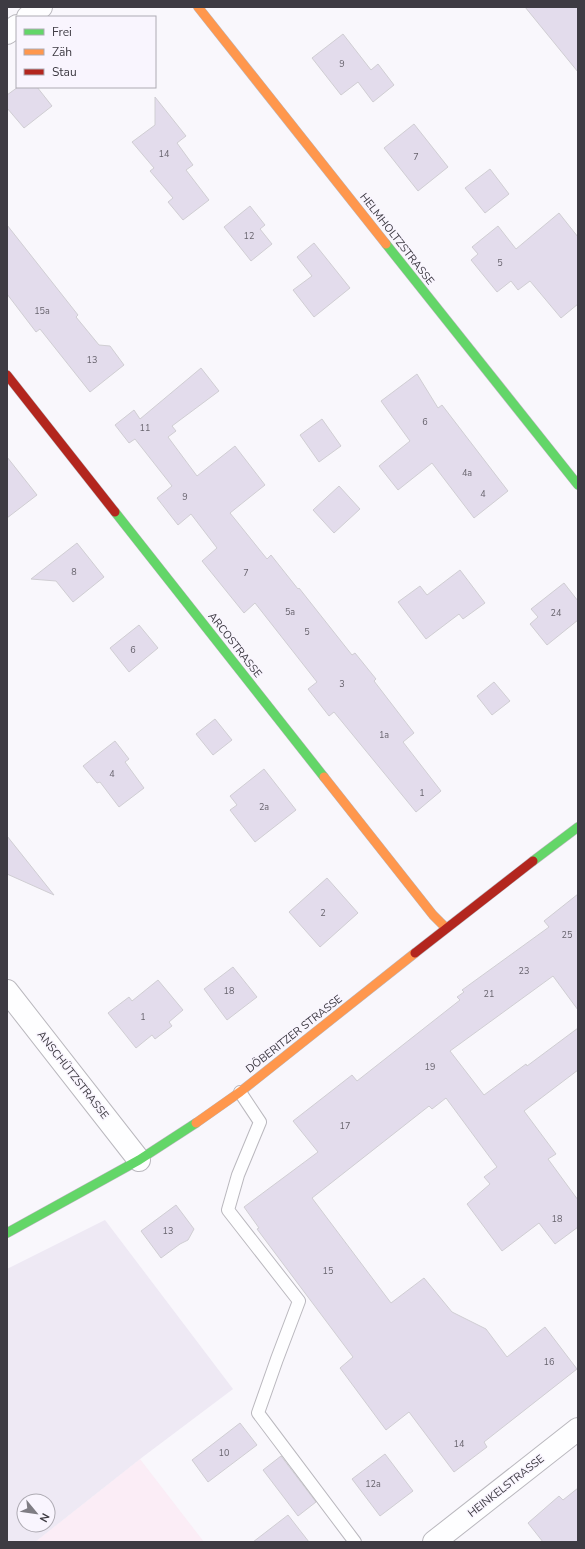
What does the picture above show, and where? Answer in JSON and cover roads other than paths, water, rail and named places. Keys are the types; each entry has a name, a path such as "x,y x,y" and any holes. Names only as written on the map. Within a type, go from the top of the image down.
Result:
{"street":[{"path":"29,16 41,7"},
{"name":"HELMHOLTZSTRASSE","path":"198,7 578,485"},
{"path":"7,34 16,27"},
{"name":"ARCOSTRASSE","path":"7,375 428,908 446,928"},
{"name":"DÖBERITZER STRASSE","path":"7,1233 139,1160 188,1129 240,1092 446,928 578,827"},
{"name":"ANSCHÜTZSTRASSE","path":"7,991 139,1160"},
{"name":"HEINKELSTRASSE","path":"434,1542 578,1429"}],"lane":[{"path":"240,1092 260,1122 238,1176 228,1210 299,1301 258,1413 355,1542"}]}
